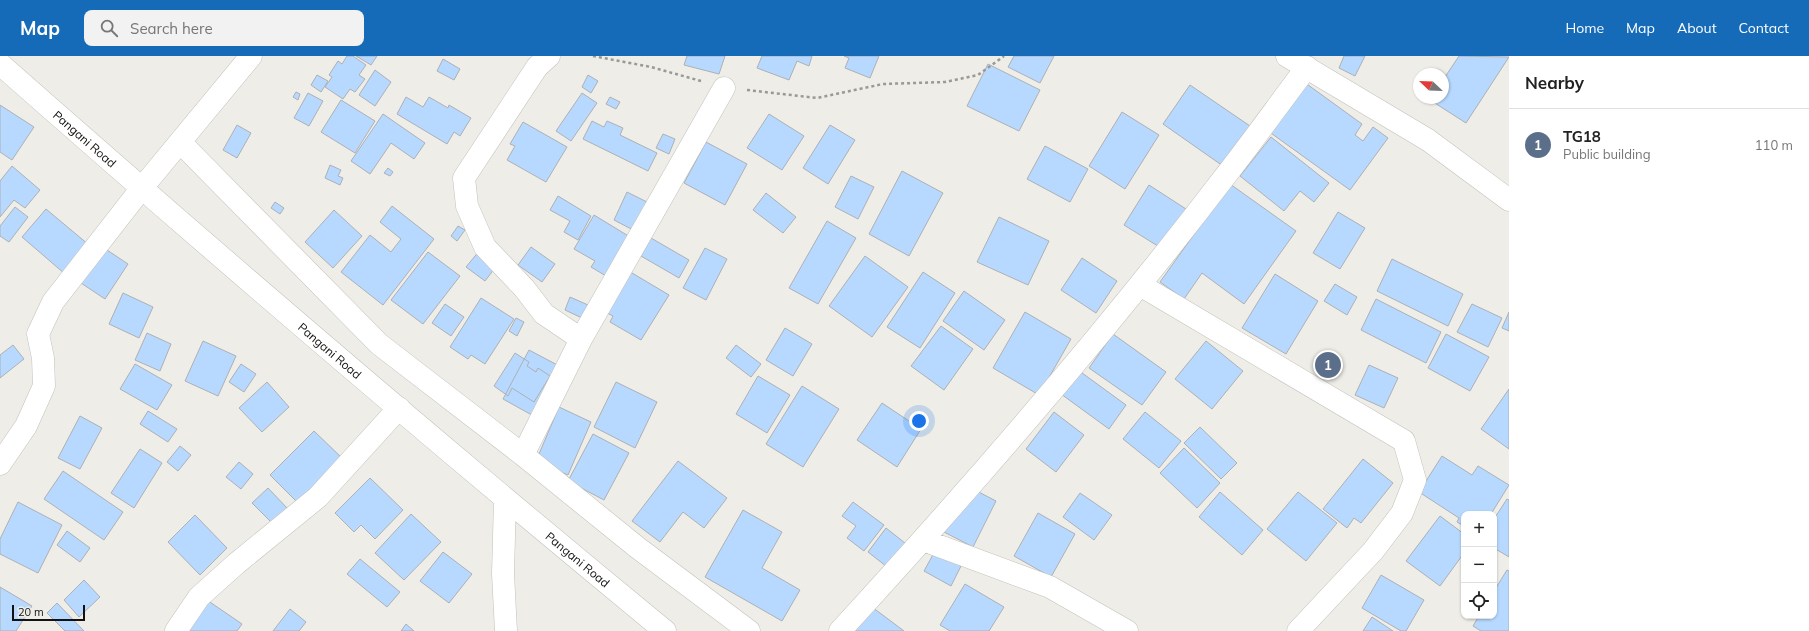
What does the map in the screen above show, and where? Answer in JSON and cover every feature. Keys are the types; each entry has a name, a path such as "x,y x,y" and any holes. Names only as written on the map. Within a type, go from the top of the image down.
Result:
{"street":[{"path":"0,464 26,426 44,386 43,358 38,334 53,302 141,189 181,143 251,56"},
{"path":"549,56 537,67 464,178 467,206 485,247 524,288 544,314 581,339"},
{"path":"1287,56 1307,66 1428,140 1509,200"},
{"name":"Pangani Road","path":"0,64 141,189 505,499 666,631"},
{"path":"840,631 923,540 1023,426 1140,285 1224,178 1307,66"},
{"path":"523,455 581,339 724,88"},
{"path":"181,143 380,344 523,455 638,548 749,631"},
{"path":"1140,285 1404,441 1415,480 1402,513 1373,551 1298,631"},
{"path":"176,631 199,597 237,563 318,497 399,408"},
{"path":"505,499 503,574 506,631"},
{"path":"923,540 1050,587 1127,631"}],"path":[{"path":"592,56 651,67 724,88 817,98 883,84 945,82 978,75 1004,56"}],"building":[{"path":"347,56 353,56 366,65 359,75 365,79 355,92 350,89 343,99 325,87 332,77 329,75 338,61 342,64"},
{"path":"356,56 377,56 371,65"},
{"path":"687,56 725,56 719,74 684,65"},
{"path":"762,56 812,56 809,66 797,61 789,80 757,68"},
{"path":"844,56 879,56 870,78 845,68 849,58"},
{"path":"1014,56 1054,56 1040,83 1008,67"},
{"path":"1344,56 1365,56 1355,76 1339,68"},
{"path":"1459,56 1509,57 1466,123 1436,104 1449,104 1449,71"},
{"path":"443,59 460,69 454,80 437,71"},
{"path":"988,64 1040,90 1019,131 967,106"},
{"path":"375,70 391,82 375,106 359,95"},
{"path":"317,75 328,81 321,92 311,85"},
{"path":"588,75 598,81 591,93 582,87"},
{"path":"1304,82 1362,124 1355,135 1363,141 1373,127 1388,138 1350,190 1268,131"},
{"path":"1190,85 1250,126 1223,166 1163,124"},
{"path":"296,92 300,94 298,100 293,97"},
{"path":"308,93 323,101 309,126 294,118"},
{"path":"582,93 597,103 571,141 556,131"},
{"path":"406,97 423,107 429,97 448,108 449,105 471,118 460,136 454,132 447,144 397,114"},
{"path":"610,97 620,102 616,109 606,104"},
{"path":"341,100 375,121 355,153 321,132"},
{"path":"0,105 34,127 12,160 0,152"},
{"path":"1122,112 1159,135 1125,189 1089,166"},
{"path":"383,114 425,143 414,159 391,143 370,174 351,161"},
{"path":"769,114 804,136 782,170 747,148"},
{"path":"592,121 604,127 607,121 623,128 620,135 657,153 648,171 583,139"},
{"path":"523,122 567,147 546,182 507,160 515,146 510,144"},
{"path":"237,125 251,133 237,158 223,150"},
{"path":"830,125 855,140 828,184 803,168"},
{"path":"663,134 675,139 669,154 656,148"},
{"path":"1271,137 1329,183 1314,202 1300,191 1284,211 1240,176"},
{"path":"706,142 747,164 725,205 684,183"},
{"path":"1045,146 1088,169 1070,202 1027,179"},
{"path":"330,165 341,170 338,176 343,178 340,185 325,178"},
{"path":"12,166 40,190 25,208 14,200 0,217 0,181"},
{"path":"388,168 393,172 390,176 384,173"},
{"path":"902,171 943,193 909,256 869,234"},
{"path":"851,176 874,187 858,219 835,207"},
{"path":"1230,184 1296,231 1244,304 1202,273 1184,299 1160,282"},
{"path":"1149,185 1186,209 1161,248 1124,225"},
{"path":"627,192 649,203 635,231 614,220"},
{"path":"766,193 796,217 783,233 753,210"},
{"path":"558,196 591,216 578,240 564,232 570,221 550,210"},
{"path":"275,202 284,208 280,214 271,208"},
{"path":"392,206 434,239 383,305 341,272 370,235 391,252 401,239 380,222"},
{"path":"15,207 28,217 9,242 0,236 0,226"},
{"path":"46,209 89,245 65,274 22,237"},
{"path":"334,210 362,236 333,268 305,242"},
{"path":"1338,212 1365,228 1340,269 1313,253"},
{"path":"594,215 630,237 606,276 591,267 595,261 574,249"},
{"path":"999,217 1049,241 1028,285 977,262"},
{"path":"827,221 856,238 818,304 789,288"},
{"path":"458,226 465,230 457,241 451,236"},
{"path":"651,238 689,260 679,278 641,256"},
{"path":"101,246 128,264 105,299 78,281"},
{"path":"531,247 555,264 542,282 518,265"},
{"path":"705,248 727,259 706,300 683,288"},
{"path":"480,250 498,264 485,281 466,267"},
{"path":"428,252 460,276 423,324 391,300"},
{"path":"865,256 908,287 872,337 829,306"},
{"path":"1082,258 1117,281 1096,313 1061,290"},
{"path":"1392,259 1463,294 1448,326 1377,291"},
{"path":"627,270 669,295 641,340 610,322 613,316 607,313"},
{"path":"923,272 955,293 920,348 887,327"},
{"path":"1275,274 1318,301 1286,354 1242,328"},
{"path":"1335,284 1357,297 1347,315 1324,301"},
{"path":"964,291 1005,320 984,350 943,321"},
{"path":"123,293 153,307 139,338 109,324"},
{"path":"570,297 588,305 582,318 565,310"},
{"path":"481,298 514,319 485,364 471,355 468,359 450,347"},
{"path":"1376,299 1441,332 1426,363 1361,330"},
{"path":"445,304 464,317 451,336 432,323"},
{"path":"1472,304 1502,318 1488,347 1457,332"},
{"path":"1025,312 1071,339 1039,395 993,368"},
{"path":"1509,312 1509,331 1502,328"},
{"path":"516,318 524,322 517,336 509,331"},
{"path":"941,326 973,349 944,390 911,366"},
{"path":"785,328 812,344 793,376 766,360"},
{"path":"147,333 171,344 160,371 135,360"},
{"path":"1113,334 1166,372 1142,405 1089,368"},
{"path":"1446,334 1489,357 1470,391 1428,368"},
{"path":"203,341 236,356 218,396 185,381"},
{"path":"1206,341 1243,371 1212,409 1175,379"},
{"path":"13,345 24,359 0,378 0,355"},
{"path":"736,345 761,364 751,377 726,358"},
{"path":"529,350 565,369 539,419 503,399"},
{"path":"515,353 529,362 527,366 536,372 538,368 550,376 534,402 512,388 508,396 494,386"},
{"path":"135,364 172,385 157,410 120,389"},
{"path":"241,364 256,374 244,392 229,382"},
{"path":"1369,365 1398,378 1384,408 1355,395"},
{"path":"1078,370 1126,405 1109,429 1061,394"},
{"path":"758,376 790,395 767,433 736,414"},
{"path":"267,382 289,407 262,432 239,408"},
{"path":"616,382 657,402 635,448 594,427"},
{"path":"802,386 839,409 803,467 766,444"},
{"path":"1509,389 1509,449 1481,429"},
{"path":"882,403 921,429 897,467 857,440"},
{"path":"559,407 591,422 568,475 536,461"},
{"path":"148,411 177,429 168,442 140,424"},
{"path":"1054,412 1084,435 1056,472 1026,449"},
{"path":"1145,412 1181,441 1159,468 1123,439"},
{"path":"80,416 102,428 80,469 58,458"},
{"path":"1200,427 1237,463 1221,479 1184,443"},
{"path":"314,431 343,459 299,504 270,475"},
{"path":"593,434 629,453 604,500 568,481"},
{"path":"180,446 191,455 178,471 167,462"},
{"path":"1184,448 1220,483 1197,508 1160,473"},
{"path":"140,449 162,463 134,508 111,493"},
{"path":"1442,456 1472,475 1478,466 1509,485 1493,511 1461,511 1461,524 1457,522 1459,518 1419,492"},
{"path":"1363,459 1393,483 1361,523 1354,518 1347,528 1323,509"},
{"path":"678,461 727,498 704,528 683,512 660,542 632,521"},
{"path":"239,462 253,474 241,489 226,477"},
{"path":"63,471 123,512 104,540 44,499"},
{"path":"370,478 403,510 375,539 361,525 354,532 335,513"},
{"path":"967,486 996,501 973,547 944,532"},
{"path":"268,488 288,509 273,524 252,503"},
{"path":"1220,492 1263,530 1242,555 1199,517"},
{"path":"1298,492 1337,523 1306,561 1267,529"},
{"path":"1080,493 1112,515 1094,540 1063,517"},
{"path":"1507,499 1509,500 1509,557 1497,550 1497,514"},
{"path":"18,502 62,525 38,573 0,554 0,539"},
{"path":"853,502 884,525 864,551 847,538 856,526 842,516"},
{"path":"743,510 782,532 762,568 800,590 782,621 705,577"},
{"path":"1038,513 1075,534 1051,577 1014,556"},
{"path":"411,514 441,542 404,580 375,553"},
{"path":"195,515 227,548 200,575 168,542"},
{"path":"1440,516 1461,532 1461,557 1440,586 1406,561"},
{"path":"886,528 910,547 891,570 868,552"},
{"path":"67,531 90,548 80,562 57,545"},
{"path":"935,551 961,566 951,586 924,571"},
{"path":"443,552 472,574 449,603 420,581"},
{"path":"360,559 400,592 387,607 347,574"},
{"path":"1507,570 1509,571 1509,631 1481,631 1473,626 1477,619 1497,619 1497,586"},
{"path":"1381,575 1424,600 1406,631 1401,631 1362,608"},
{"path":"84,580 100,597 79,617 64,600"},
{"path":"965,584 1004,607 989,631 950,631 940,625"},
{"path":"0,587 32,606 16,631 0,631"},
{"path":"204,598 242,624 237,631 184,631"},
{"path":"57,603 84,631 65,631 47,613"},
{"path":"872,607 904,631 855,631"},
{"path":"290,609 306,622 299,631 273,631"},
{"path":"1372,617 1393,631 1363,631"},
{"path":"406,624 414,631 401,631"}],"place":[{"name":"TG18","path":"1328,365"}]}
